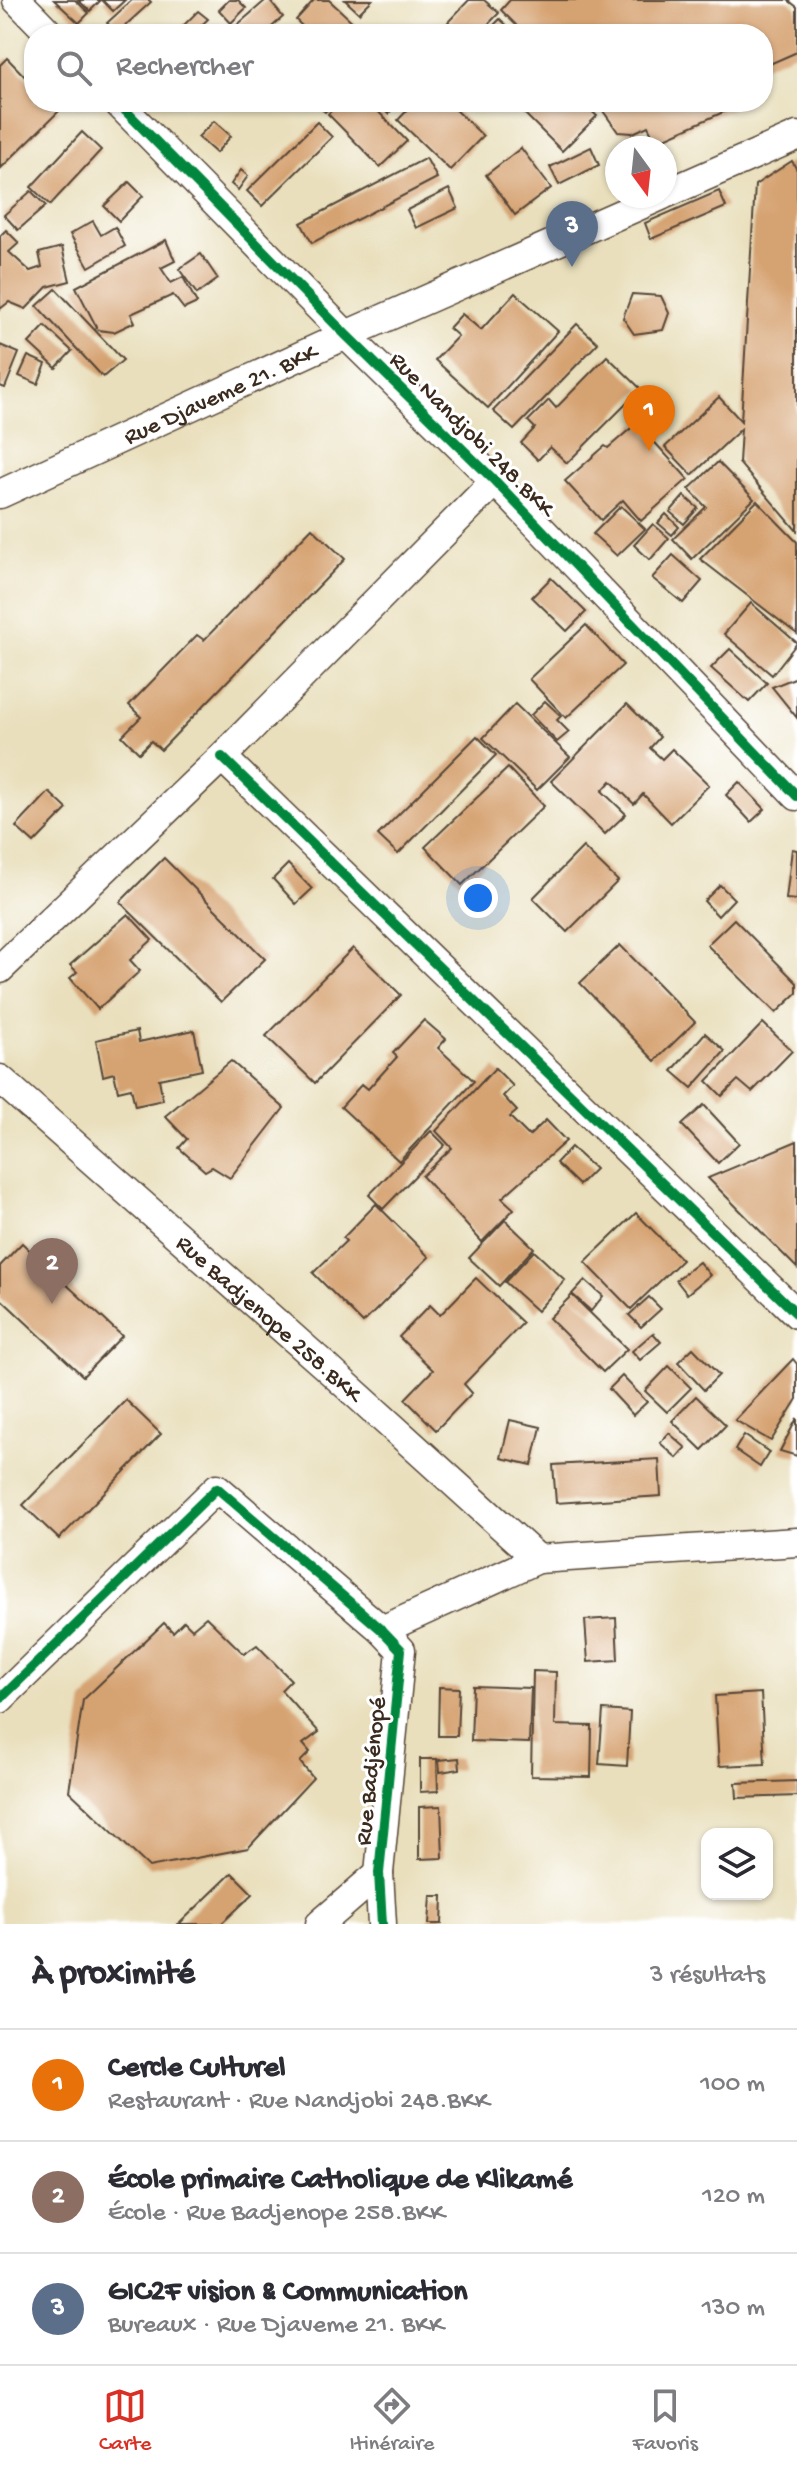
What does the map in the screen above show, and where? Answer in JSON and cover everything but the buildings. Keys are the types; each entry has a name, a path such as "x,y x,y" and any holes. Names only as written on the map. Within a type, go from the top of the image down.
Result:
{"street":[{"path":"17,0 40,24"},
{"name":"Rue Nandjobi 248.BKK","path":"127,112 495,481 797,796"},
{"name":"Rue Djaveme 21. BKK","path":"677,189 797,136"},
{"name":"Rue Djaveme 21. BKK","path":"0,494 346,335 634,208"},
{"path":"0,969 222,757 495,481"},
{"path":"222,757 797,1314"},
{"name":"Rue Badjenope 258.BKK","path":"0,1079 538,1559"},
{"path":"0,1699 217,1488 382,1630 538,1559 797,1542"},
{"name":"Rue Badjénopé","path":"382,1630 401,1650 379,1873 382,1924"},
{"path":"320,1924 379,1873"}],"cycle path":[{"path":"127,112 495,481 797,796"},
{"path":"222,757 797,1314"},
{"path":"0,1699 217,1488 382,1630 401,1650 379,1873 382,1924"}],"place":[{"name":"GIC2F vision & Communication","path":"572,267"},
{"name":"Cercle Culturel","path":"649,451"},
{"name":"École primaire Catholique de Klikamé","path":"52,1304"}]}
